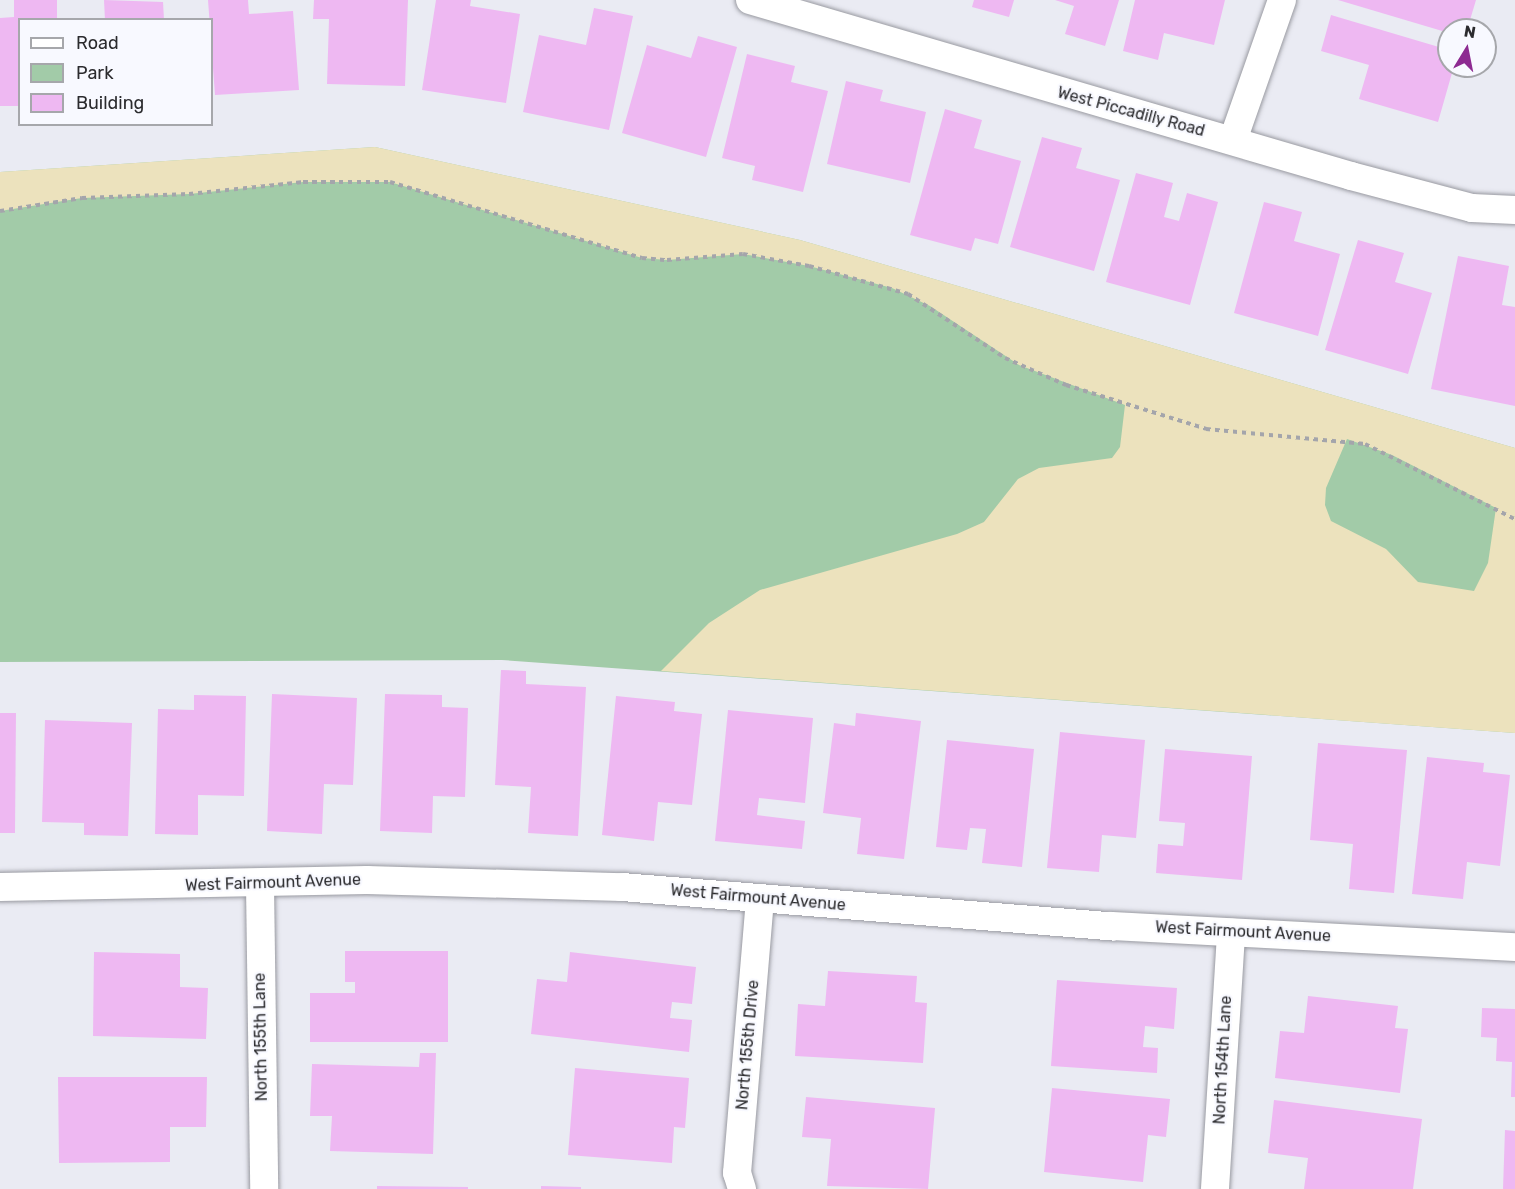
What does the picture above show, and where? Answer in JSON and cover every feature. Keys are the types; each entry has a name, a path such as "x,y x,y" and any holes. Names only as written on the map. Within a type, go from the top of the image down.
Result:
{"street":[{"name":"West Piccadilly Road","path":"750,0 1089,102 1472,208 1515,210"},
{"path":"1233,140 1282,0"},
{"name":"West Fairmount Avenue","path":"0,887 260,885 368,880 622,887 760,900 1231,932 1515,947"},
{"name":"North 155th Lane","path":"260,885 264,1189"},
{"name":"North 155th Drive","path":"742,1189 737,1173 760,900"},
{"name":"North 154th Lane","path":"1215,1189 1231,932"}],"path":[{"path":"0,211 82,198 189,194 303,182 390,182 642,258 667,260 736,254 792,262 908,294 1005,358 1066,385 1206,429 1365,444 1515,519"}],"green space":[{"path":"375,147 800,240 1515,448 1515,733 502,660 0,662 0,172"}],"sand":[{"path":"375,147 800,240 1515,448 1515,733 661,671 709,623 760,590 957,534 984,522 1018,479 1039,468 1112,458 1120,447 1125,405 1019,365 930,306 892,288 809,266 743,254 667,260 642,258 390,182 303,182 189,194 82,198 0,211 0,172","holes":["1347,439 1392,455 1496,508 1488,563 1474,591 1418,582 1386,549 1331,521 1325,505 1326,488"]}],"building":[{"path":"14,0 57,0 57,18 18,18 18,106 0,106 0,18 14,17"},
{"path":"104,0 163,2 164,18 105,18"},
{"path":"208,0 248,0 249,14 293,11 299,90 215,95 213,18 209,18"},
{"path":"314,0 408,0 405,86 327,84 329,19 313,19"},
{"path":"436,0 471,0 470,6 520,14 506,103 422,90"},
{"path":"974,0 1014,0 1009,17 972,7"},
{"path":"1055,0 1119,0 1105,46 1065,34 1074,6"},
{"path":"1135,0 1225,0 1214,45 1164,33 1158,60 1123,51"},
{"path":"1338,0 1476,0 1471,18 1437,18 1437,29"},
{"path":"594,8 633,16 609,130 523,112 539,35 586,45"},
{"path":"1331,15 1437,46 1437,78 1451,78 1438,122 1359,99 1369,65 1321,51"},
{"path":"698,36 737,47 706,157 622,133 647,45 691,58"},
{"path":"747,54 795,66 791,82 828,91 803,192 752,180 755,166 722,158"},
{"path":"846,81 883,90 880,101 926,112 910,183 827,164"},
{"path":"945,109 982,120 974,148 1021,161 998,244 975,238 971,251 910,235"},
{"path":"1042,137 1082,148 1076,168 1120,180 1094,271 1010,247"},
{"path":"1136,173 1173,183 1164,217 1179,221 1187,193 1218,202 1190,305 1106,282"},
{"path":"1264,202 1302,212 1294,241 1340,254 1318,336 1234,313"},
{"path":"1358,240 1404,253 1395,282 1432,293 1408,374 1325,350"},
{"path":"1458,256 1509,266 1502,305 1515,307 1515,406 1431,389"},
{"path":"501,670 526,671 526,684 586,687 578,836 528,833 531,787 495,785"},
{"path":"272,694 357,698 353,785 324,784 322,834 267,831"},
{"path":"385,694 442,695 442,707 468,708 465,797 433,796 432,833 380,831"},
{"path":"194,695 246,696 244,796 198,795 198,835 155,834 158,709 194,710"},
{"path":"616,696 675,702 674,711 702,714 692,805 658,802 654,841 602,835"},
{"path":"728,710 813,718 805,803 759,798 757,815 805,821 802,849 715,841"},
{"path":"0,713 16,713 15,833 0,833"},
{"path":"856,713 921,721 904,859 857,854 861,818 823,813 834,723 855,726"},
{"path":"45,720 132,723 128,836 84,835 84,823 42,822"},
{"path":"1060,732 1145,740 1136,838 1102,835 1099,872 1047,868"},
{"path":"947,740 1034,749 1022,867 982,863 986,829 970,828 967,850 936,847"},
{"path":"1318,743 1407,750 1394,893 1349,889 1353,844 1310,840"},
{"path":"1165,749 1252,756 1242,880 1156,873 1158,844 1183,846 1185,823 1159,821"},
{"path":"1427,757 1484,763 1483,772 1510,775 1500,866 1467,862 1463,899 1412,894"},
{"path":"345,951 448,951 448,1042 310,1042 310,993 355,993 355,982 345,982"},
{"path":"94,952 180,954 180,987 208,988 206,1039 93,1036"},
{"path":"570,952 696,967 692,1004 672,1002 670,1018 692,1020 689,1052 531,1034 537,979 567,982"},
{"path":"828,971 917,976 915,1002 927,1003 923,1063 795,1056 798,1004 825,1006"},
{"path":"1057,980 1177,988 1174,1029 1145,1026 1143,1047 1158,1048 1157,1073 1051,1066"},
{"path":"1308,996 1398,1006 1395,1028 1408,1029 1400,1093 1275,1078 1280,1031 1304,1033"},
{"path":"1482,1008 1515,1009 1515,1097 1511,1097 1512,1062 1496,1061 1497,1038 1481,1037"},
{"path":"420,1053 436,1053 433,1154 330,1151 332,1116 310,1116 312,1064 419,1067"},
{"path":"575,1068 689,1078 685,1128 674,1127 672,1163 568,1155"},
{"path":"58,1077 207,1077 206,1127 170,1127 170,1162 59,1163"},
{"path":"1052,1088 1170,1099 1166,1137 1148,1135 1143,1182 1044,1172"},
{"path":"806,1097 935,1108 928,1189 827,1186 831,1139 802,1137"},
{"path":"1274,1100 1422,1119 1413,1189 1304,1189 1308,1158 1268,1153"},
{"path":"1505,1130 1515,1131 1515,1189 1503,1189"},
{"path":"377,1186 468,1187 468,1189 377,1189"},
{"path":"541,1186 581,1187 581,1189 541,1189"}]}
